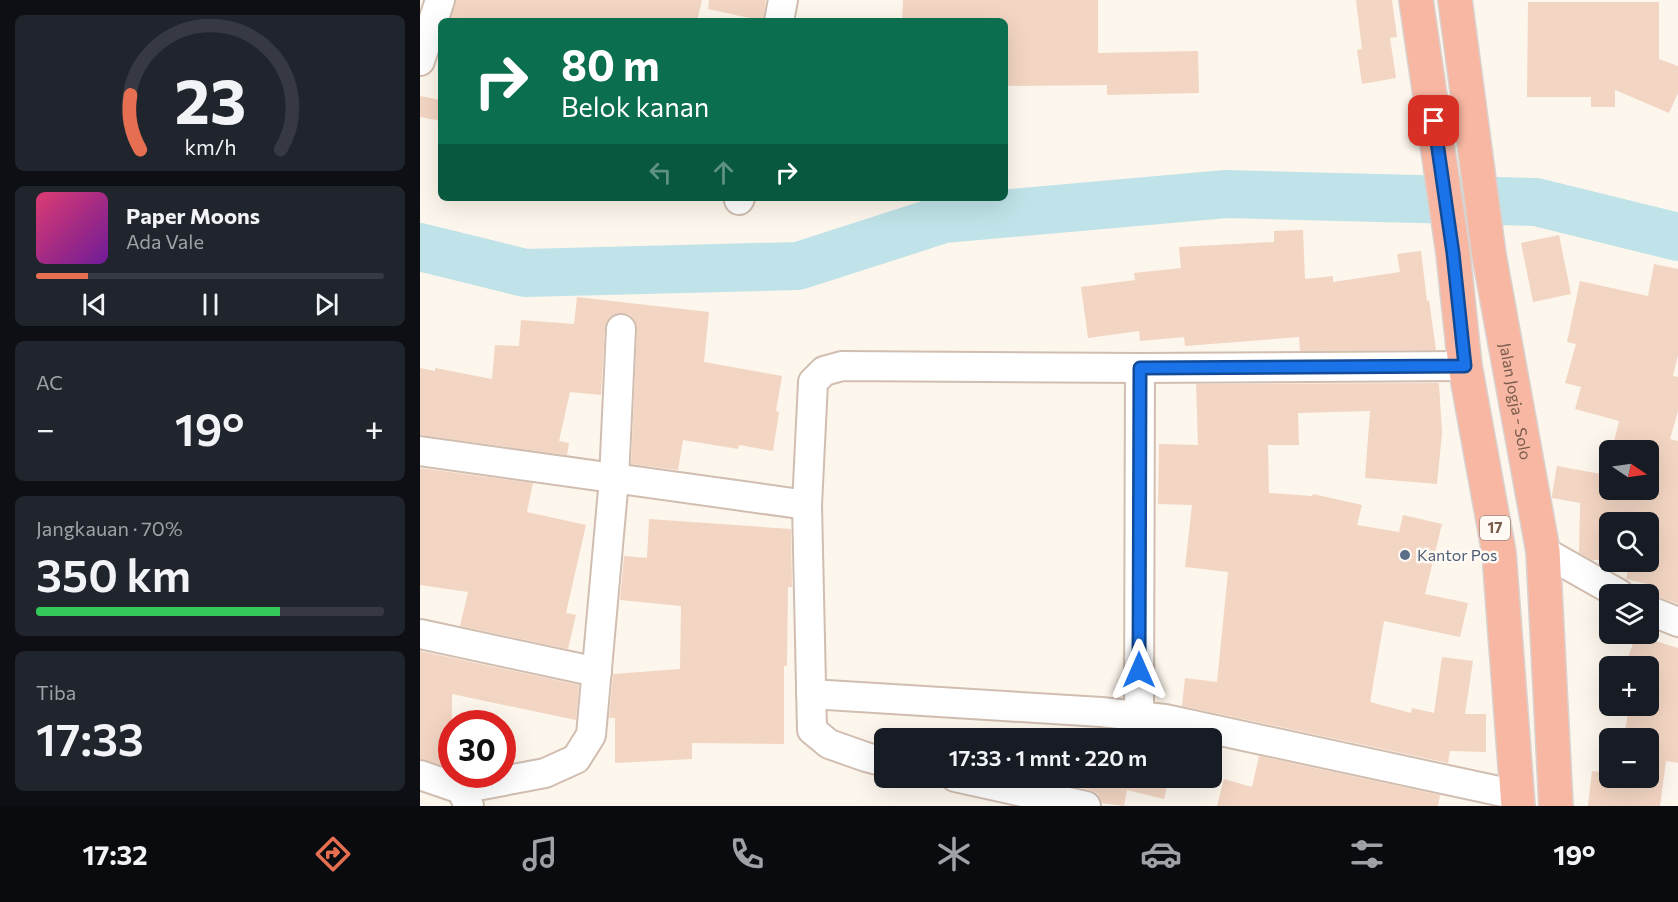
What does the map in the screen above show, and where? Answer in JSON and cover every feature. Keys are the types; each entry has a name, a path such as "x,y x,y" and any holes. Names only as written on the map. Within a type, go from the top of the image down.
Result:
{"highway":[{"name":"17","path":"1416,0 1453,253 1465,366 1499,553 1517,800"},
{"name":"Jalan Jogja - Solo","path":"1455,0 1489,255 1544,552 1556,806"}],"street":[{"path":"420,62 440,0"},
{"path":"780,18 783,0"},
{"path":"420,775 465,797 545,773 576,759 591,735 614,479 621,329"},
{"path":"874,758 829,744 812,730 807,505 813,382 824,371 842,366 1140,368 1465,366"},
{"path":"1139,716 1140,368"},
{"path":"420,451 807,505"},
{"path":"1544,552 1601,584"},
{"path":"1659,614 1678,621"},
{"path":"420,634 597,672"},
{"path":"811,694 1101,712 1165,719 1517,800"},
{"path":"1005,788 1086,806"}],"building":[{"path":"456,0 702,0 698,18 451,18"},
{"path":"709,0 766,0 763,18 749,18 708,9"},
{"path":"903,0 1098,0 1098,53 1198,51 1199,93 1107,95 1107,85 1008,86 1008,18 902,18"},
{"path":"1356,0 1392,0 1397,37 1390,38 1396,78 1362,84 1357,50 1362,49"},
{"path":"1528,2 1659,2 1659,59 1678,66 1678,93 1669,113 1615,90 1615,107 1591,107 1591,97 1527,97"},
{"path":"420,96 438,99 438,120 420,117"},
{"path":"1303,230 1305,279 1333,276 1333,282 1400,272 1397,254 1421,251 1436,350 1300,351 1299,337 1185,346 1184,337 1140,341 1139,331 1088,338 1081,287 1135,280 1134,273 1181,268 1179,247 1274,242 1274,231"},
{"path":"1559,235 1571,294 1533,302 1521,243"},
{"path":"1654,264 1678,269 1678,355 1673,376 1678,377 1678,411 1670,439 1678,441 1678,604 1659,597 1659,584 1626,579 1628,572 1659,572 1659,512 1599,512 1599,560 1592,560 1579,553 1580,503 1552,498 1557,466 1599,474 1599,500 1659,500 1659,440 1614,440 1619,421 1575,409 1581,387 1565,383 1576,344 1567,342 1580,281 1648,296"},
{"path":"577,297 709,312 704,362 782,376 773,451 739,445 738,449 683,440 678,470 631,464 637,330 635,321 630,315 622,313 613,315 607,321 605,328 601,395 570,392 559,441 569,443 567,455 420,435 420,368 435,371 435,368 492,379 495,345 519,346 521,320 574,324"},
{"path":"1439,383 1442,433 1437,484 1365,478 1370,411 1298,413 1299,445 1268,445 1269,493 1312,496 1313,494 1362,505 1357,525 1399,532 1403,515 1442,524 1425,594 1468,603 1460,637 1384,621 1370,702 1411,713 1412,708 1434,713 1442,657 1473,661 1465,714 1486,714 1486,752 1450,751 1448,763 1182,706 1185,678 1217,682 1228,572 1185,567 1192,505 1158,504 1159,444 1198,445 1196,384"},
{"path":"420,468 533,483 527,512 586,525 566,613 576,615 568,649 460,626 468,592 420,585"},
{"path":"649,519 791,529 792,587 788,587 787,666 784,666 784,744 692,743 692,759 615,763 615,718 609,718 613,674 680,669 681,606 620,600 624,556 647,558"},
{"path":"1659,642 1678,648 1678,763 1666,761 1660,806 1588,806 1592,771 1599,772 1599,788 1659,788 1659,728 1626,728 1627,716 1659,716 1659,656 1629,656 1633,644 1659,644"},
{"path":"420,651 579,685 576,720 452,694 452,710 438,710 438,765 420,759"},
{"path":"1259,756 1440,795 1438,806 1217,806 1224,779 1252,787"},
{"path":"1081,788 1166,788 1164,799 1127,790 1124,806 1102,803 1098,794"}],"waterway":[{"path":"420,247 525,273 798,266 944,219 1226,194 1536,202 1678,237"}],"place":[{"name":"Kantor Pos","path":"1405,555"}],"route":[{"path":"1139,670 1140,368 1465,366 1453,253 1434,121"}]}
